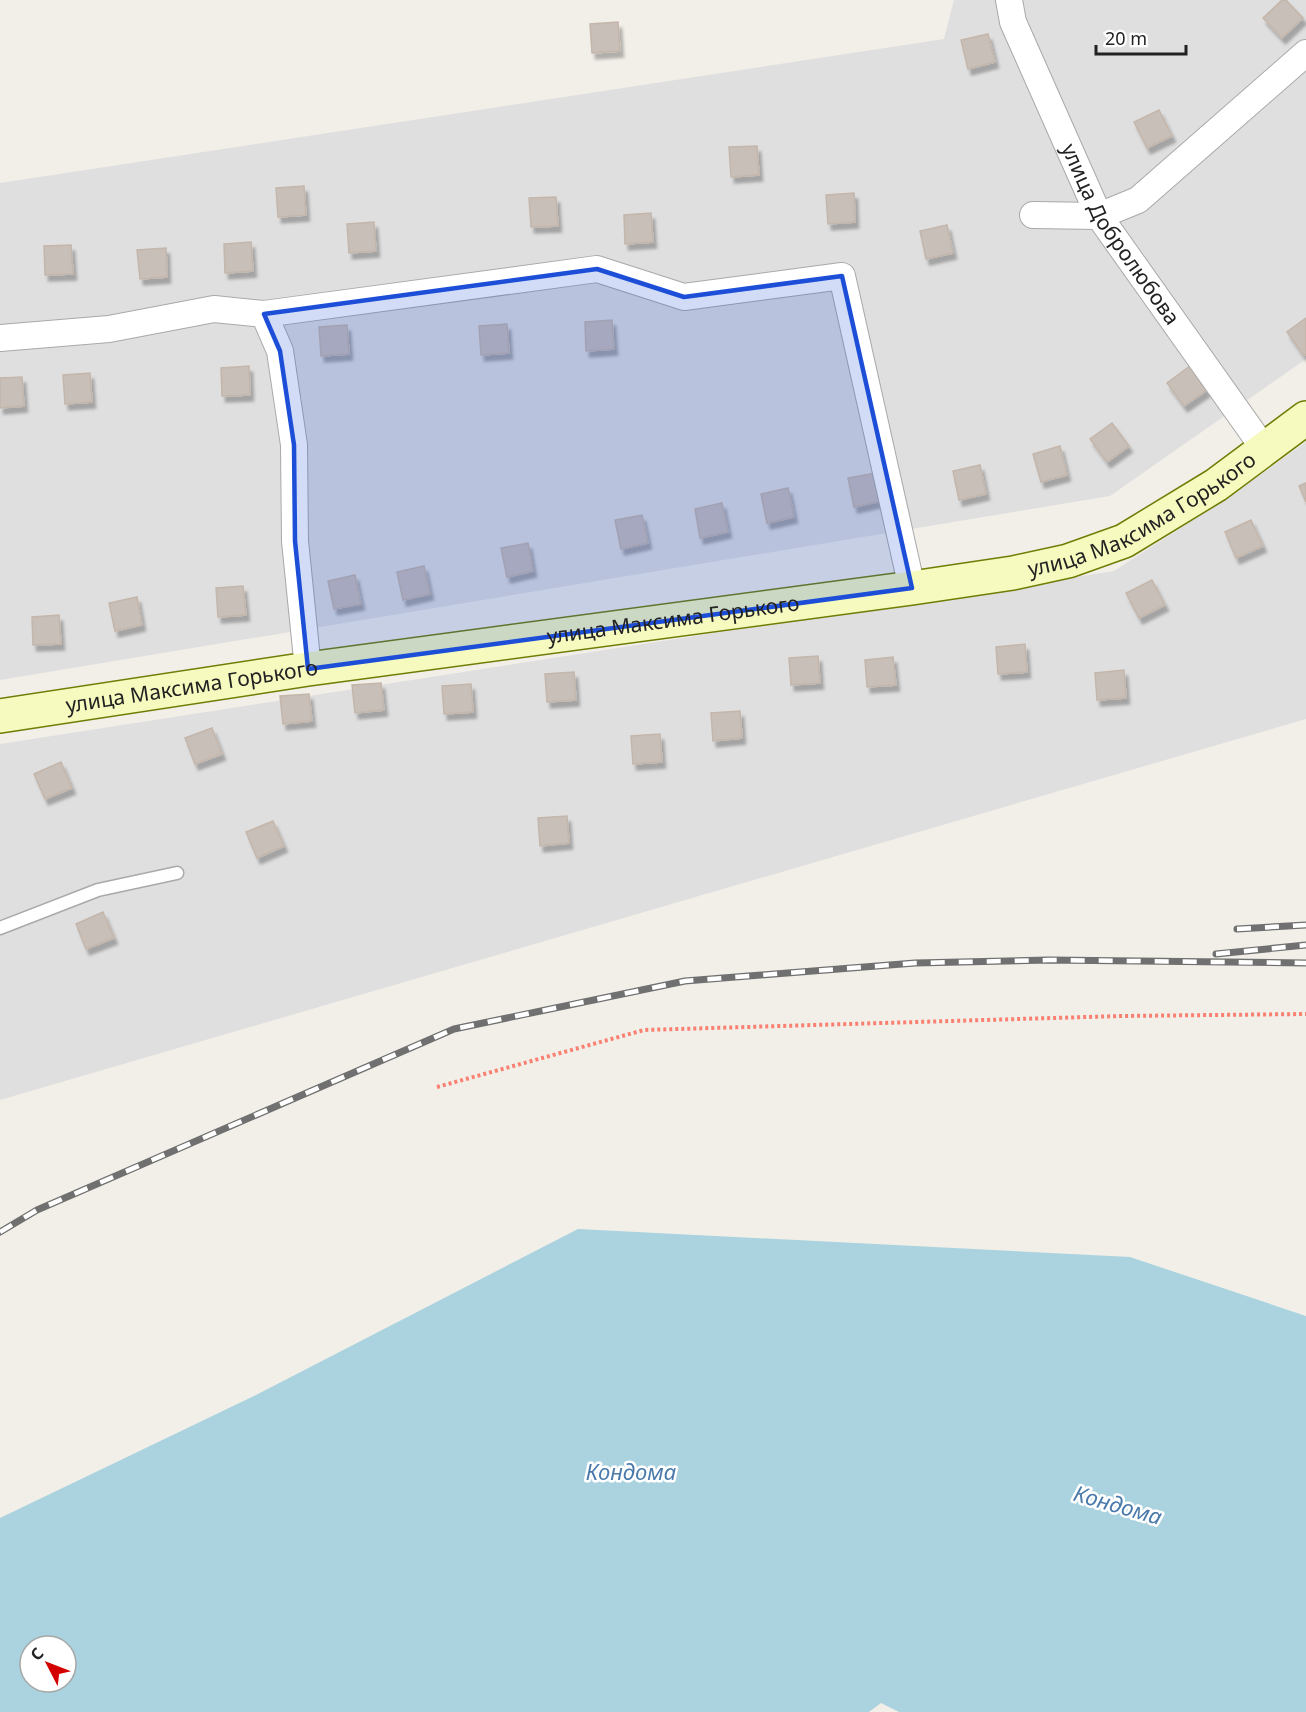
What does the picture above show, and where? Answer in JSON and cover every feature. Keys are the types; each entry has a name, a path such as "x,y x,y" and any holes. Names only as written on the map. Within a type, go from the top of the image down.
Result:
{"street":[{"name":"улица Добролюбова","path":"1009,0 1013,22 1099,216 1265,450"},
{"path":"1033,215 1099,216 1138,200 1306,53"},
{"path":"0,338 109,329 214,309 264,314 597,269 684,297 842,276 912,588"},
{"path":"264,314 280,351 294,446 295,540 308,669"},
{"name":"улица Максима Горького","path":"0,716 308,669 912,588 1013,573 1068,561 1124,541 1216,485 1306,418"}],"lane":[{"path":"0,928 98,890 177,873"}],"path":[{"path":"437,1087 644,1030 1121,1016 1306,1014"}],"highlighted area":[{"path":"597,269 684,297 842,276 912,588 308,669 295,541 294,445 280,351 264,314"}],"shaded area":[{"path":"954,0 1306,0 1306,359 1110,496 0,680 0,183 944,39"},
{"path":"1306,442 1306,719 0,1100 0,744 1114,571 1233,494"}],"water":[{"name":"Кондома","path":"578,1229 1130,1257 1306,1316 1306,1712 899,1712 881,1703 869,1712 0,1712 0,1518 256,1395"}],"building":[{"path":"1282,0 1286,0 1303,18 1282,38 1263,18"},
{"path":"618,22 620,51 592,53 590,24"},
{"path":"988,34 995,62 968,69 961,40"},
{"path":"1159,110 1172,136 1147,148 1134,122"},
{"path":"757,146 759,175 731,177 729,147"},
{"path":"304,186 306,215 278,217 276,188"},
{"path":"854,193 855,222 828,224 826,195"},
{"path":"556,197 558,226 531,227 529,198"},
{"path":"651,213 653,242 625,244 624,215"},
{"path":"374,222 376,251 349,253 347,224"},
{"path":"947,225 953,253 926,259 920,231"},
{"path":"251,242 253,271 225,273 224,244"},
{"path":"71,245 73,274 45,275 44,246"},
{"path":"166,248 167,277 140,279 137,250"},
{"path":"1306,318 1306,354 1304,356 1287,332"},
{"path":"612,320 614,349 586,351 585,322"},
{"path":"507,324 509,353 481,355 479,326"},
{"path":"347,325 349,354 321,356 319,327"},
{"path":"249,366 250,395 222,396 221,368"},
{"path":"1190,366 1207,390 1184,406 1167,383"},
{"path":"90,373 92,402 65,404 63,375"},
{"path":"22,377 24,406 0,408 0,378"},
{"path":"1112,423 1129,446 1107,462 1090,439"},
{"path":"1060,446 1067,475 1041,482 1033,454"},
{"path":"980,465 986,494 959,500 953,471"},
{"path":"875,473 881,501 854,507 848,478"},
{"path":"1306,483 1306,502 1299,486"},
{"path":"788,488 794,517 767,523 761,494"},
{"path":"722,503 728,532 700,538 695,509"},
{"path":"642,515 648,543 621,549 615,520"},
{"path":"1251,520 1263,546 1236,558 1225,532"},
{"path":"528,543 533,571 507,577 501,548"},
{"path":"424,566 430,594 403,600 397,572"},
{"path":"355,575 361,604 334,609 328,581"},
{"path":"1152,580 1165,605 1139,618 1126,593"},
{"path":"243,586 246,615 218,617 216,588"},
{"path":"137,597 142,625 115,631 109,603"},
{"path":"59,615 61,644 33,645 32,617"},
{"path":"1025,644 1027,672 998,674 996,647"},
{"path":"818,656 820,683 791,685 789,658"},
{"path":"893,657 896,685 867,687 865,660"},
{"path":"1124,670 1126,698 1097,700 1095,673"},
{"path":"574,672 576,700 547,702 545,674"},
{"path":"381,683 384,710 355,713 352,685"},
{"path":"471,684 473,712 444,714 442,686"},
{"path":"309,694 312,721 283,724 280,696"},
{"path":"740,711 742,738 713,741 711,713"},
{"path":"212,728 222,754 195,764 185,738"},
{"path":"660,734 662,762 633,764 631,736"},
{"path":"61,762 72,788 45,799 34,774"},
{"path":"567,816 569,843 540,846 538,818"},
{"path":"273,821 284,846 257,858 246,832"},
{"path":"103,912 114,938 86,949 76,924"}],"railway":[{"path":"1237,929 1306,925"},
{"path":"1216,954 1306,945"},
{"path":"0,1232 37,1210 454,1029 685,981 915,963 1049,960 1306,963"}]}
